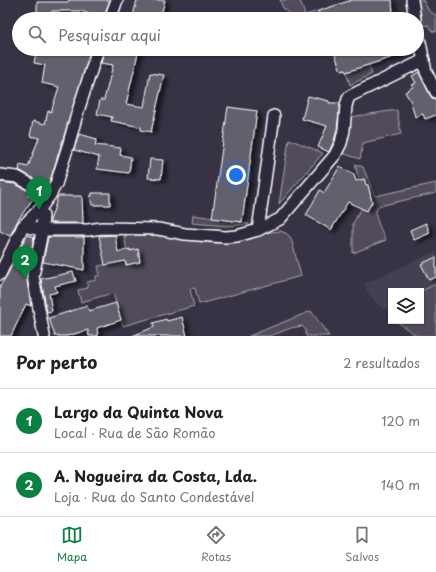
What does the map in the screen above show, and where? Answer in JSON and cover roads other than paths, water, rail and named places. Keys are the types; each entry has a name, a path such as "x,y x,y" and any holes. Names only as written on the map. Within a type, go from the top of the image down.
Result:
{"street":[{"path":"113,12 117,0"},
{"path":"412,0 414,12"},
{"path":"0,274 23,226 40,209 50,195 59,175 96,56"},
{"path":"423,56 426,72 436,92"},
{"path":"23,226 42,230 88,230 102,228 158,229 185,234 226,237 237,236 258,230 280,219 335,155 341,142 344,130 346,106 350,96 424,60"},
{"path":"258,230 274,116"},
{"path":"0,175 17,177 50,195"},
{"path":"40,209 43,216 42,230 33,276 44,336"}],"place":[{"name":"Largo da Quinta Nova","path":"39,210"},
{"name":"A. Nogueira da Costa, Lda.","path":"25,279"}]}
